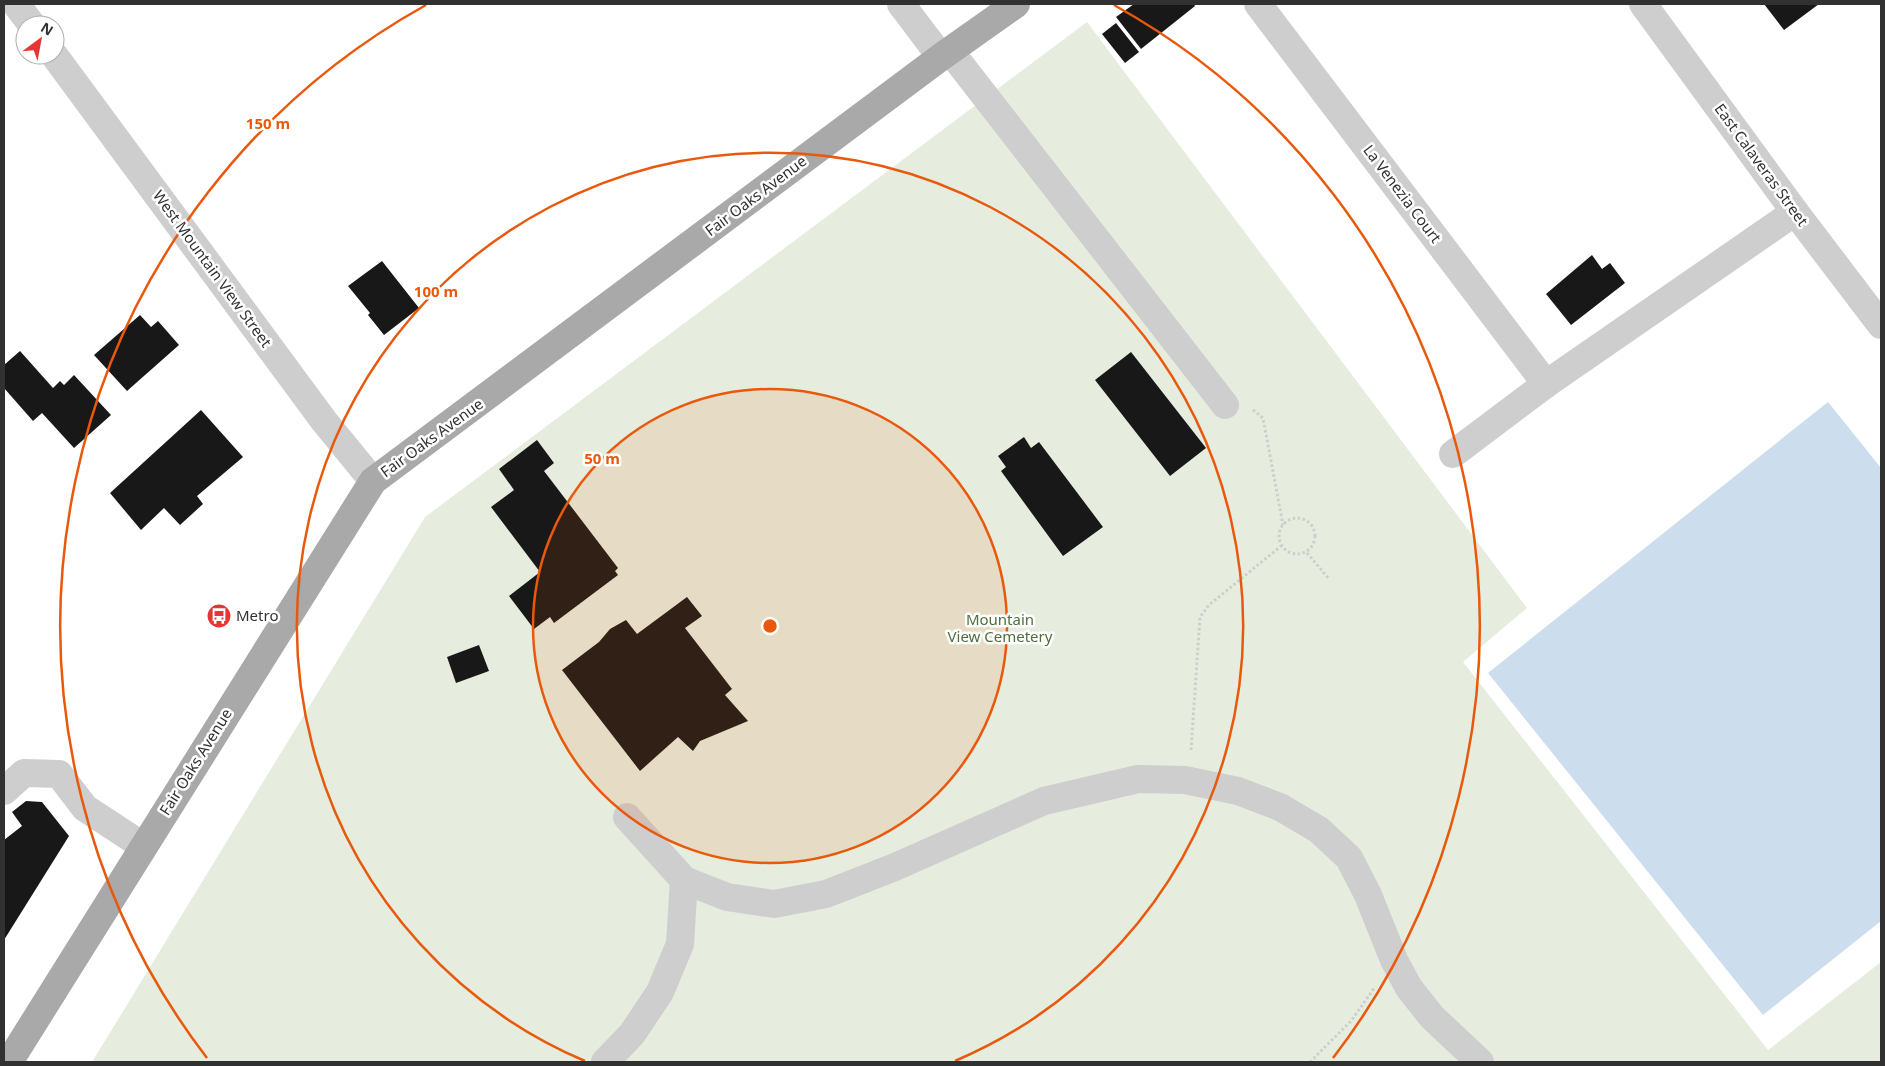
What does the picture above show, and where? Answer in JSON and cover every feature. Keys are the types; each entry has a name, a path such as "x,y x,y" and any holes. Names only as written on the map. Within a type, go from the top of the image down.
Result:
{"main road":[{"name":"Fair Oaks Avenue","path":"8,1062 372,481 487,398 946,54 1016,4"}],"street":[{"path":"16,4 24,15"},
{"path":"901,4 946,54 1225,405"},
{"name":"La Venezia Court","path":"1258,4 1546,384"},
{"name":"East Calaveras Street","path":"1643,4 1795,212 1881,325"},
{"name":"West Mountain View Street","path":"61,65 324,420 372,481"},
{"path":"1453,454 1546,384 1795,212"},
{"path":"4,791 24,773 59,774 85,808 143,846"},
{"path":"627,817 684,880 727,897 774,904 826,894 895,867 1044,800 1138,779 1185,780 1238,790 1280,807 1319,830 1349,858 1368,895 1394,960 1409,988 1432,1017 1480,1062"},
{"path":"606,1062 632,1034 660,992 680,944 684,880"}],"path":[{"path":"1225,405 1232,409 1244,406 1259,413 1263,418 1283,525"},
{"path":"1297,518 1309,522 1313,526 1316,538 1314,544 1306,553 1295,555 1290,553 1281,546 1279,533 1283,525 1291,519 1297,518"},
{"path":"1185,780 1193,739 1200,617 1209,605 1266,561 1281,546"},
{"path":"1306,553 1329,579"},
{"path":"1310,1062 1351,1021 1394,960"}],"green space":[{"name":"Mountain View Cemetery","path":"1087,22 1527,608 1463,662 1768,1050 1881,962 1881,1062 92,1062 425,517"}],"water":[{"path":"1828,402 1881,468 1881,921 1763,1015 1488,673"}],"building":[{"path":"1134,4 1194,4 1195,6 1141,49 1116,17"},
{"path":"1764,4 1819,4 1784,30"},
{"path":"1116,23 1139,52 1125,63 1102,34"},
{"path":"1592,255 1602,269 1610,263 1625,283 1571,325 1546,294"},
{"path":"382,261 419,308 384,335 368,315 370,313 348,286"},
{"path":"140,315 151,327 158,321 179,345 127,391 94,355"},
{"path":"20,351 53,388 60,381 64,385 74,375 111,415 74,448 42,413 33,421 4,388 4,365"},
{"path":"1131,352 1206,448 1170,476 1095,380"},
{"path":"201,410 243,457 197,496 203,504 180,525 164,508 141,530 110,493"},
{"path":"1024,437 1031,448 1039,442 1103,527 1063,556 1001,471 1006,467 998,456"},
{"path":"537,440 554,463 544,471 618,568 615,571 618,575 554,623 550,617 534,629 509,596 540,572 491,507 514,490 499,469"},
{"path":"687,597 702,616 685,628 732,689 725,695 748,721 700,741 693,751 678,737 640,771 562,670 599,642 610,629 626,620 637,634"},
{"path":"479,645 489,671 456,683 447,657"},
{"path":"26,801 42,802 69,836 4,940 4,840 22,826 12,812"}],"place":[{"name":"Metro","path":"219,616"}]}
